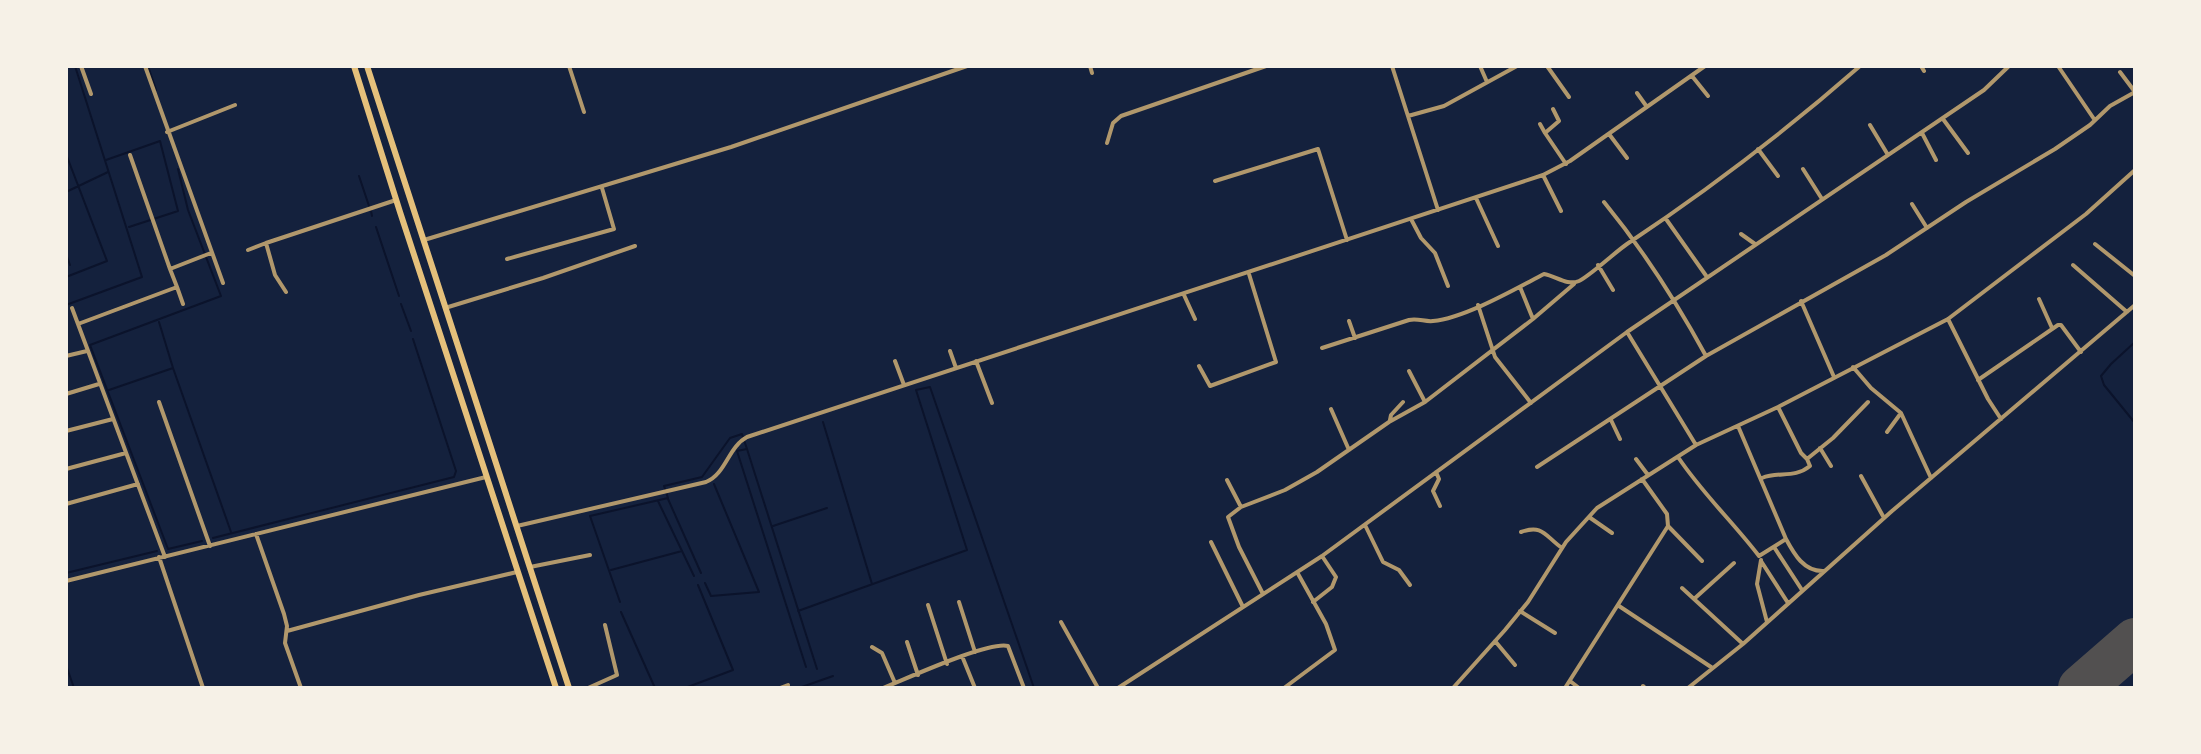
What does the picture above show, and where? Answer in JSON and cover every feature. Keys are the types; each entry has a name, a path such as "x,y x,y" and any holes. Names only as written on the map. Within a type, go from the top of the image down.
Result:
{"highway":[{"path":"354,66 556,688"},
{"path":"367,66 569,688"},
{"path":"364,97 376,93"}],"street":[{"path":"81,66 91,94"},
{"path":"145,66 209,254 223,283"},
{"path":"569,66 584,112"},
{"path":"424,240 731,147 967,66"},
{"path":"1090,66 1092,73"},
{"path":"1107,143 1113,123 1121,116 1266,66"},
{"path":"1392,66 1438,210"},
{"path":"1480,66 1487,82"},
{"path":"1408,116 1444,106 1517,66"},
{"path":"1547,66 1569,97"},
{"path":"517,526 706,482 715,478 743,439 1543,175 1566,164 1704,66"},
{"path":"1263,594 1228,517 1241,507 1285,490 1425,402 1598,265 1666,219 1758,149 1860,66"},
{"path":"1118,688 1322,556 1627,332 1943,119 1991,84 2009,66"},
{"path":"2060,67 2094,119"},
{"path":"1537,467 1706,356 1879,259 2086,128 2115,102 2135,92 2120,72"},
{"path":"1692,76 1708,96"},
{"path":"1637,93 1647,107"},
{"path":"167,132 235,105"},
{"path":"1545,133 1559,121 1553,109"},
{"path":"1943,119 1968,153"},
{"path":"1540,124 1566,164"},
{"path":"1870,125 1888,155"},
{"path":"1922,133 1936,160"},
{"path":"1609,134 1627,158"},
{"path":"1215,181 1318,149 1347,240"},
{"path":"1758,149 1778,176"},
{"path":"130,155 183,304"},
{"path":"1803,169 1822,199"},
{"path":"1453,688 1520,611 1562,548 1597,508 1696,445 1778,407 1948,319 2086,214 2135,170"},
{"path":"1543,175 1561,211"},
{"path":"507,259 614,229 602,188"},
{"path":"1476,198 1498,246"},
{"path":"248,250 396,200"},
{"path":"1604,202 1675,299 1706,356"},
{"path":"1912,204 1927,228"},
{"path":"1411,219 1421,238 1435,253 1448,286"},
{"path":"1666,219 1707,277"},
{"path":"1741,234 1755,244"},
{"path":"266,243 275,275 286,292"},
{"path":"2095,244 2135,276"},
{"path":"445,308 635,246"},
{"path":"170,269 209,254"},
{"path":"1598,265 1613,290"},
{"path":"2073,265 2127,312"},
{"path":"1199,366 1210,386 1275,364 1249,274"},
{"path":"1322,348 1409,320 1418,318 1432,322 1520,287 1544,274 1576,282"},
{"path":"78,324 177,287"},
{"path":"1520,287 1533,319"},
{"path":"1184,295 1195,319"},
{"path":"2039,299 2052,328"},
{"path":"1801,301 1834,377"},
{"path":"1478,305 1491,348 1531,403"},
{"path":"1688,688 2135,305"},
{"path":"72,308 138,484 203,688"},
{"path":"1948,319 2001,419"},
{"path":"1349,321 1355,338"},
{"path":"1978,380 2052,328 2061,325 2081,352"},
{"path":"1627,332 1696,445"},
{"path":"66,356 87,351"},
{"path":"950,351 956,368"},
{"path":"895,361 904,385"},
{"path":"976,361 992,403"},
{"path":"1853,367 1871,388 1901,413 1931,478"},
{"path":"1409,371 1425,402"},
{"path":"66,394 99,384"},
{"path":"159,402 210,546"},
{"path":"1389,422 1403,402"},
{"path":"1807,459 1868,402"},
{"path":"1762,478 1796,475 1810,466 1778,407"},
{"path":"1331,409 1349,450"},
{"path":"1887,432 1901,413"},
{"path":"66,431 113,419"},
{"path":"1611,420 1620,439"},
{"path":"1738,426 1794,554 1810,569 1825,571"},
{"path":"1820,448 1831,466"},
{"path":"66,469 126,453"},
{"path":"1678,457 1690,476 1740,531 1788,603"},
{"path":"1636,459 1648,475"},
{"path":"1436,472 1439,479 1433,491 1440,506"},
{"path":"1861,476 1884,518"},
{"path":"66,581 488,477"},
{"path":"1642,479 1665,511 1668,526 1702,561"},
{"path":"1227,480 1241,507"},
{"path":"66,504 138,484"},
{"path":"1589,517 1612,533"},
{"path":"1365,525 1383,562 1399,570 1410,585"},
{"path":"1565,688 1668,526"},
{"path":"1521,532 1540,529 1562,548"},
{"path":"256,534 282,608 287,631 284,640 301,688"},
{"path":"1767,622 1757,584 1760,558 1786,539"},
{"path":"1211,542 1243,607"},
{"path":"1774,547 1802,590"},
{"path":"530,567 590,555"},
{"path":"1313,602 1332,587 1336,577 1322,556"},
{"path":"1694,599 1734,563"},
{"path":"287,631 519,571"},
{"path":"1284,688 1335,650 1332,636 1297,572"},
{"path":"1682,588 1743,644"},
{"path":"959,602 975,652"},
{"path":"928,605 947,664"},
{"path":"1619,606 1711,667"},
{"path":"1520,611 1555,633"},
{"path":"1061,622 1098,688"},
{"path":"588,688 617,675 605,625"},
{"path":"1495,641 1515,665"},
{"path":"907,642 918,675"},
{"path":"883,688 1001,644 1008,646 1024,688"},
{"path":"872,647 882,653 894,685"},
{"path":"962,656 975,688"},
{"path":"1570,681 1579,688"},
{"path":"780,688 788,685"}],"waterway":[{"path":"66,305 142,277 75,66"},
{"path":"148,66 156,90"},
{"path":"106,160 160,141 178,211 129,227"},
{"path":"66,154 107,261 66,277"},
{"path":"178,169 188,210 221,296 90,345 168,549 202,541"},
{"path":"66,192 108,172"},
{"path":"359,176 369,206"},
{"path":"371,211 372,216"},
{"path":"376,227 399,296"},
{"path":"66,254 70,265"},
{"path":"401,304 411,331"},
{"path":"159,322 173,368"},
{"path":"213,538 454,477 456,471 413,339"},
{"path":"2135,342 2101,376 2104,385 2135,423"},
{"path":"109,390 173,368 231,532"},
{"path":"798,611 967,550 916,390 930,387 1034,688"},
{"path":"823,422 872,584"},
{"path":"620,602 590,516 668,498 664,486 702,477 730,438 742,434 747,449 737,451 806,667"},
{"path":"747,449 817,669"},
{"path":"705,583 711,596 759,592 714,484"},
{"path":"668,499 701,573"},
{"path":"658,501 694,576"},
{"path":"773,526 827,508"},
{"path":"66,573 157,551"},
{"path":"611,570 682,551"},
{"path":"685,688 733,670 698,585"},
{"path":"621,612 655,688"},
{"path":"66,665 74,688"},
{"path":"799,688 833,676"}],"taxiway":[{"path":"2095,688 2114,659"}],"runway":[{"path":"2081,688 2135,641"}]}
